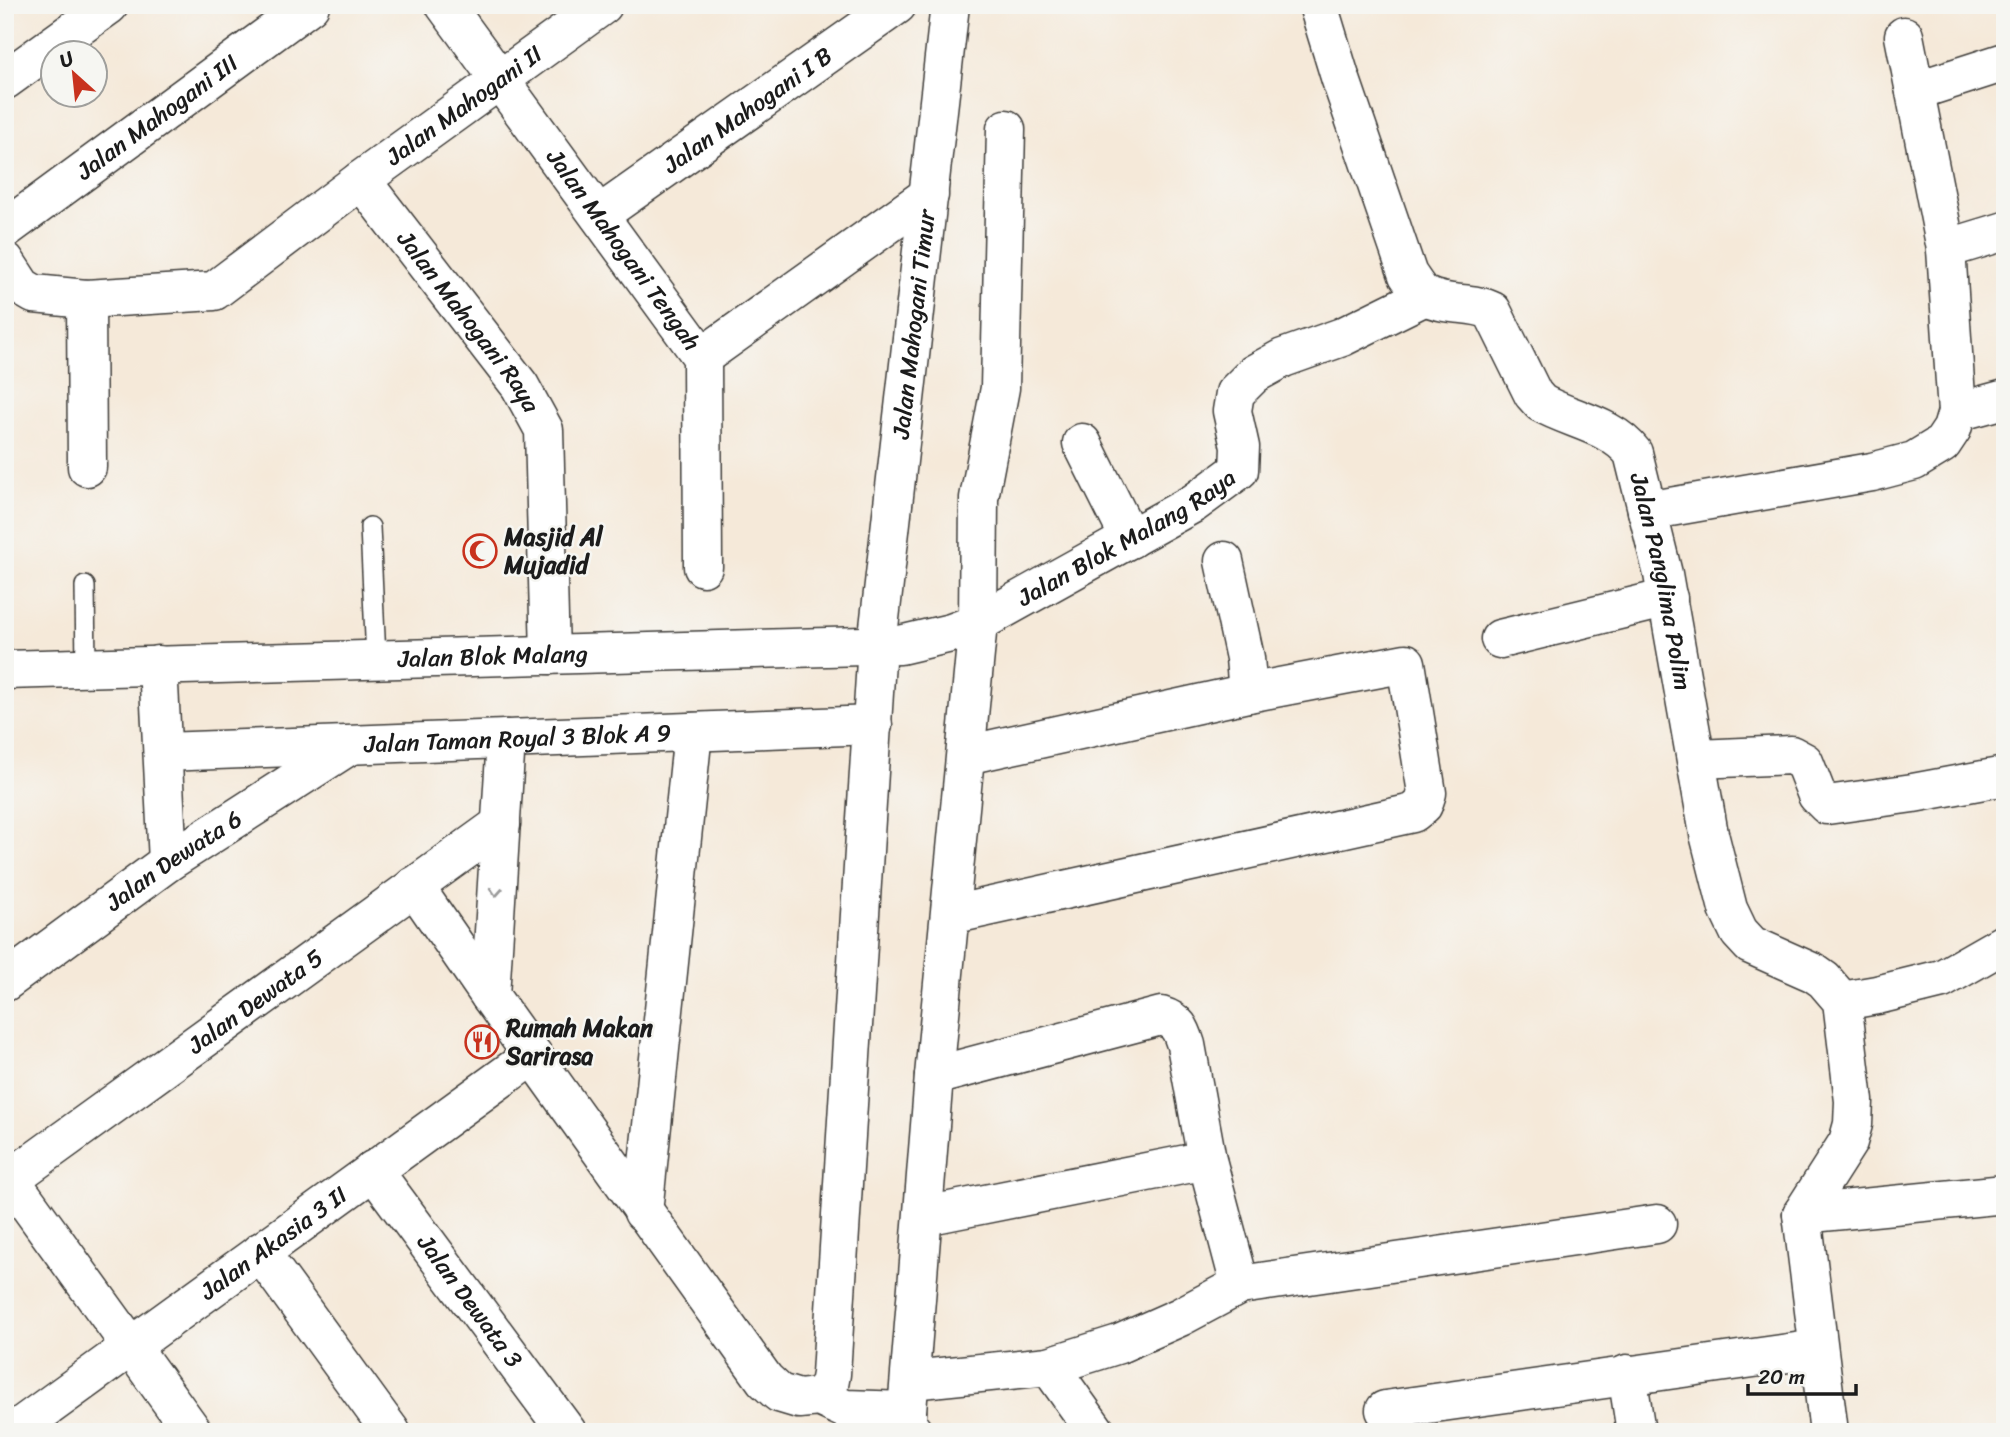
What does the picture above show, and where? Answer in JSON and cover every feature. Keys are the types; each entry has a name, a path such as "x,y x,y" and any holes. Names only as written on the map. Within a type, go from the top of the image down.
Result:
{"street":[{"path":"5,80 109,5"},
{"name":"Jalan Mahogani III","path":"5,229 310,5"},
{"name":"Jalan Mahogani Tengah","path":"445,5 702,357 703,567"},
{"name":"Jalan Mahogani II","path":"361,180 603,5"},
{"name":"Jalan Mahogani I B","path":"599,215 897,5"},
{"name":"Jalan Mahogani Timur","path":"836,1403 829,1385 873,725 888,645 929,195 950,5"},
{"path":"1318,5 1400,256 1408,275 1425,296"},
{"path":"1647,511 1872,472 1914,461 1941,444 1952,429 1957,412 1946,249 1904,36"},
{"path":"1915,91 2005,62"},
{"path":"906,1415 925,1216 934,1076 966,755 965,628 979,498 1000,388 1006,129"},
{"path":"5,261 27,291 71,298 208,293 221,287 361,180"},
{"name":"Jalan Mahogani Raya","path":"361,180 520,386 544,430 550,654"},
{"path":"702,357 929,195"},
{"path":"1946,249 2005,231"},
{"name":"Jalan Panglima Polim","path":"1425,296 1493,311 1533,394 1541,403 1611,433 1625,442 1633,453 1668,598 1709,834 1728,909 1739,932 1751,945 1824,980 1842,1001"},
{"name":"Jalan Blok Malang Raya","path":"965,628 1195,503 1240,470 1240,447 1232,411 1235,393 1254,374 1283,358 1342,337 1425,296"},
{"path":"71,298 87,467"},
{"path":"1957,412 2005,399"},
{"path":"1082,443 1130,539"},
{"path":"1224,561 1245,658 1248,694"},
{"path":"1500,639 1668,598"},
{"name":"Jalan Blok Malang","path":"5,670 888,645 965,628"},
{"path":"951,915 1413,813 1423,805 1427,793 1406,663 966,755"},
{"path":"158,666 168,862"},
{"name":"Jalan Taman Royal 3 Blok A 9","path":"163,752 873,725"},
{"path":"643,1212 693,732"},
{"path":"490,996 506,739"},
{"name":"Jalan Dewata 6","path":"5,982 168,862 349,746"},
{"path":"1697,759 1791,755 1804,762 1817,795 1826,804 1913,793 2005,776"},
{"name":"Jalan Dewata 5","path":"8,1176 501,824"},
{"path":"414,886 643,1212 765,1380 779,1393 799,1399 906,1415 1119,1344 1180,1317 1240,1285 1657,1224"},
{"path":"1829,1432 1817,1349 1811,1199 1848,1142 1853,1124 1854,1101 1842,1001 1942,979 2005,943"},
{"path":"934,1076 1161,1016 1173,1020 1181,1029 1207,1160 1240,1285"},
{"name":"Jalan Akasia 3 II","path":"13,1432 533,1055"},
{"path":"925,1216 1207,1160"},
{"name":"Jalan Dewata 3","path":"373,1170 567,1432"},
{"path":"8,1176 193,1432"},
{"path":"1811,1199 2005,1194"},
{"path":"260,1252 391,1432"},
{"path":"1385,1410 1817,1349"},
{"path":"1049,1366 1096,1432"},
{"path":"1628,1374 1636,1432"}],"lane":[{"path":"370,527 376,659"},
{"path":"85,586 86,668"}],"place":[{"name":"Masjid Al Mujadid","path":"480,551"},
{"name":"Rumah Makan Sarirasa","path":"482,1042"}]}
